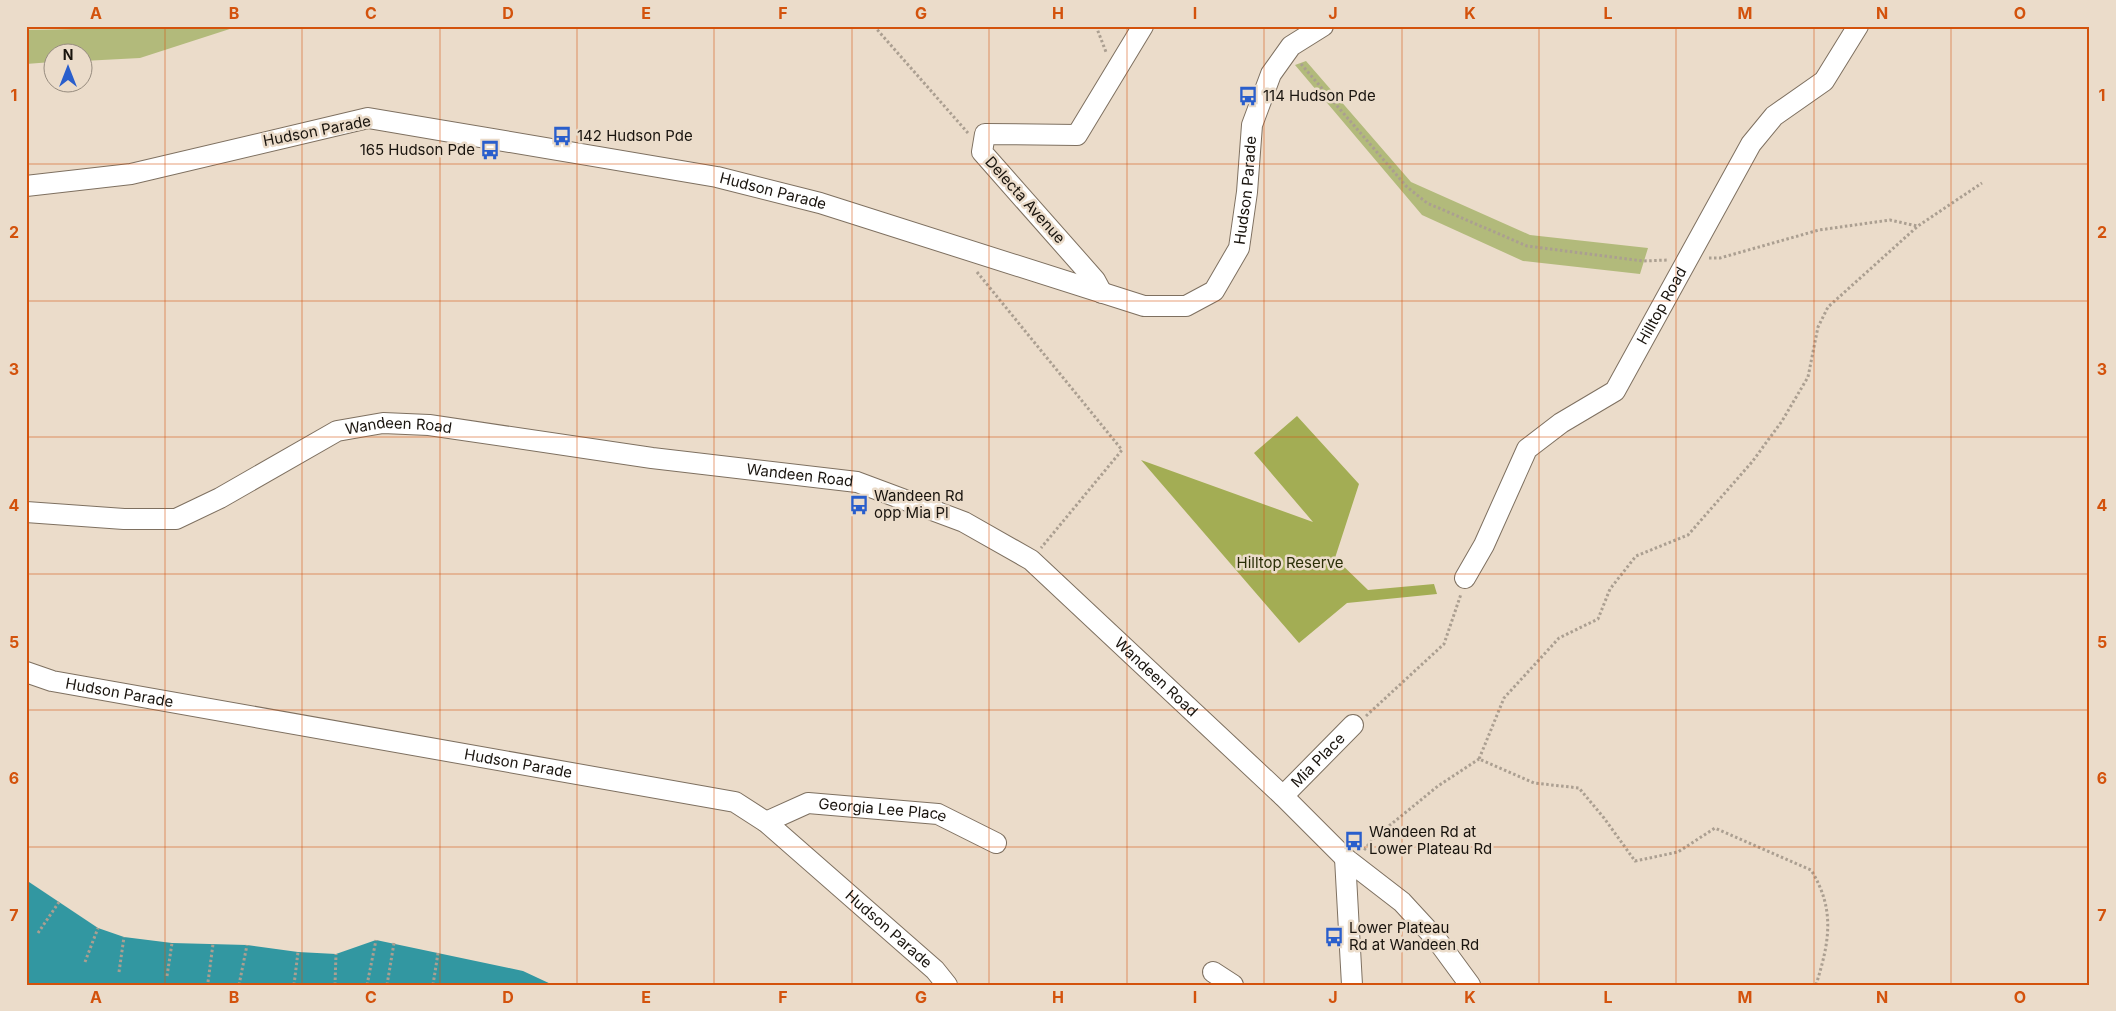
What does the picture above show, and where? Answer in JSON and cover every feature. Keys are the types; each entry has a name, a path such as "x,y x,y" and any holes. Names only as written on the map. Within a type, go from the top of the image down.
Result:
{"street":[{"name":"Delecta Avenue","path":"1102,294 1096,280 982,152 985,134 1077,135 1143,26"},
{"name":"Hudson Parade","path":"26,186 131,174 368,118 717,177 820,203 1144,306 1186,306 1214,291 1239,248 1247,192 1252,125 1271,74 1291,46 1323,26"},
{"name":"Hilltop Road","path":"1465,578 1484,545 1527,449 1560,423 1615,391 1751,144 1774,116 1824,81 1858,26"},
{"name":"Wandeen Road","path":"26,512 124,519 176,518 220,498 336,431 383,423 429,425 652,458 857,482 964,522 1031,560 1283,796 1348,860 1402,902 1436,940 1470,985"},
{"name":"Hudson Parade","path":"26,672 52,681 735,802 766,822 935,970 947,985"},
{"name":"Mia Place","path":"1283,796 1354,725"},
{"name":"Georgia Lee Place","path":"766,822 808,803 938,814 996,843"},
{"path":"1348,860 1352,985"},
{"path":"1213,972 1233,985"}],"path":[{"path":"874,26 970,135 984,140"},
{"path":"1096,26 1115,73"},
{"path":"1291,46 1301,64 1401,180 1427,202 1526,246 1643,261 1720,258 1819,230 1890,220 1918,226"},
{"path":"1348,860 1438,786 1479,759 1504,698 1559,638 1598,619 1610,589 1636,556 1688,536 1752,462 1782,421 1808,377 1818,327 1828,307 1918,226 1982,183"},
{"path":"974,269 1122,450 1031,560"},
{"path":"1354,725 1444,644 1465,578"},
{"path":"1479,759 1534,783 1579,788 1604,818 1635,861 1678,852 1715,828 1811,870 1820,884 1830,927 1824,959 1816,985"},
{"path":"38,933 59,902"},
{"path":"85,962 98,928"},
{"path":"118,972 124,937"},
{"path":"367,985 376,940"},
{"path":"167,976 172,943"},
{"path":"387,985 394,943"},
{"path":"208,982 214,944"},
{"path":"238,985 247,945"},
{"path":"294,985 298,952"},
{"path":"433,985 438,953"},
{"path":"335,985 336,954"}],"green space":[{"path":"120,26 239,26 140,58 92,61 92,42 42,42 42,63 26,64 26,30 119,28"},
{"path":"1306,61 1411,182 1530,235 1648,248 1640,274 1523,261 1422,215 1295,65"},
{"name":"Hilltop Reserve","path":"1297,416 1359,484 1335,558 1368,590 1434,584 1437,594 1347,603 1299,643 1141,460 1313,522 1254,453"}],"sand":[{"path":"26,26 120,26 119,28 26,30"}],"water":[{"path":"26,880 98,928 124,937 172,943 247,945 298,952 336,954 376,940 523,971 553,985 26,985"}],"place":[{"name":"114 Hudson Pde","path":"1248,96"},
{"name":"142 Hudson Pde","path":"562,136"},
{"name":"165 Hudson Pde","path":"490,150"},
{"name":"Wandeen Rd opp Mia Pl","path":"859,505"},
{"name":"Wandeen Rd at Lower Plateau Rd","path":"1354,841"},
{"name":"Lower Plateau Rd at Wandeen Rd","path":"1334,937"}]}
